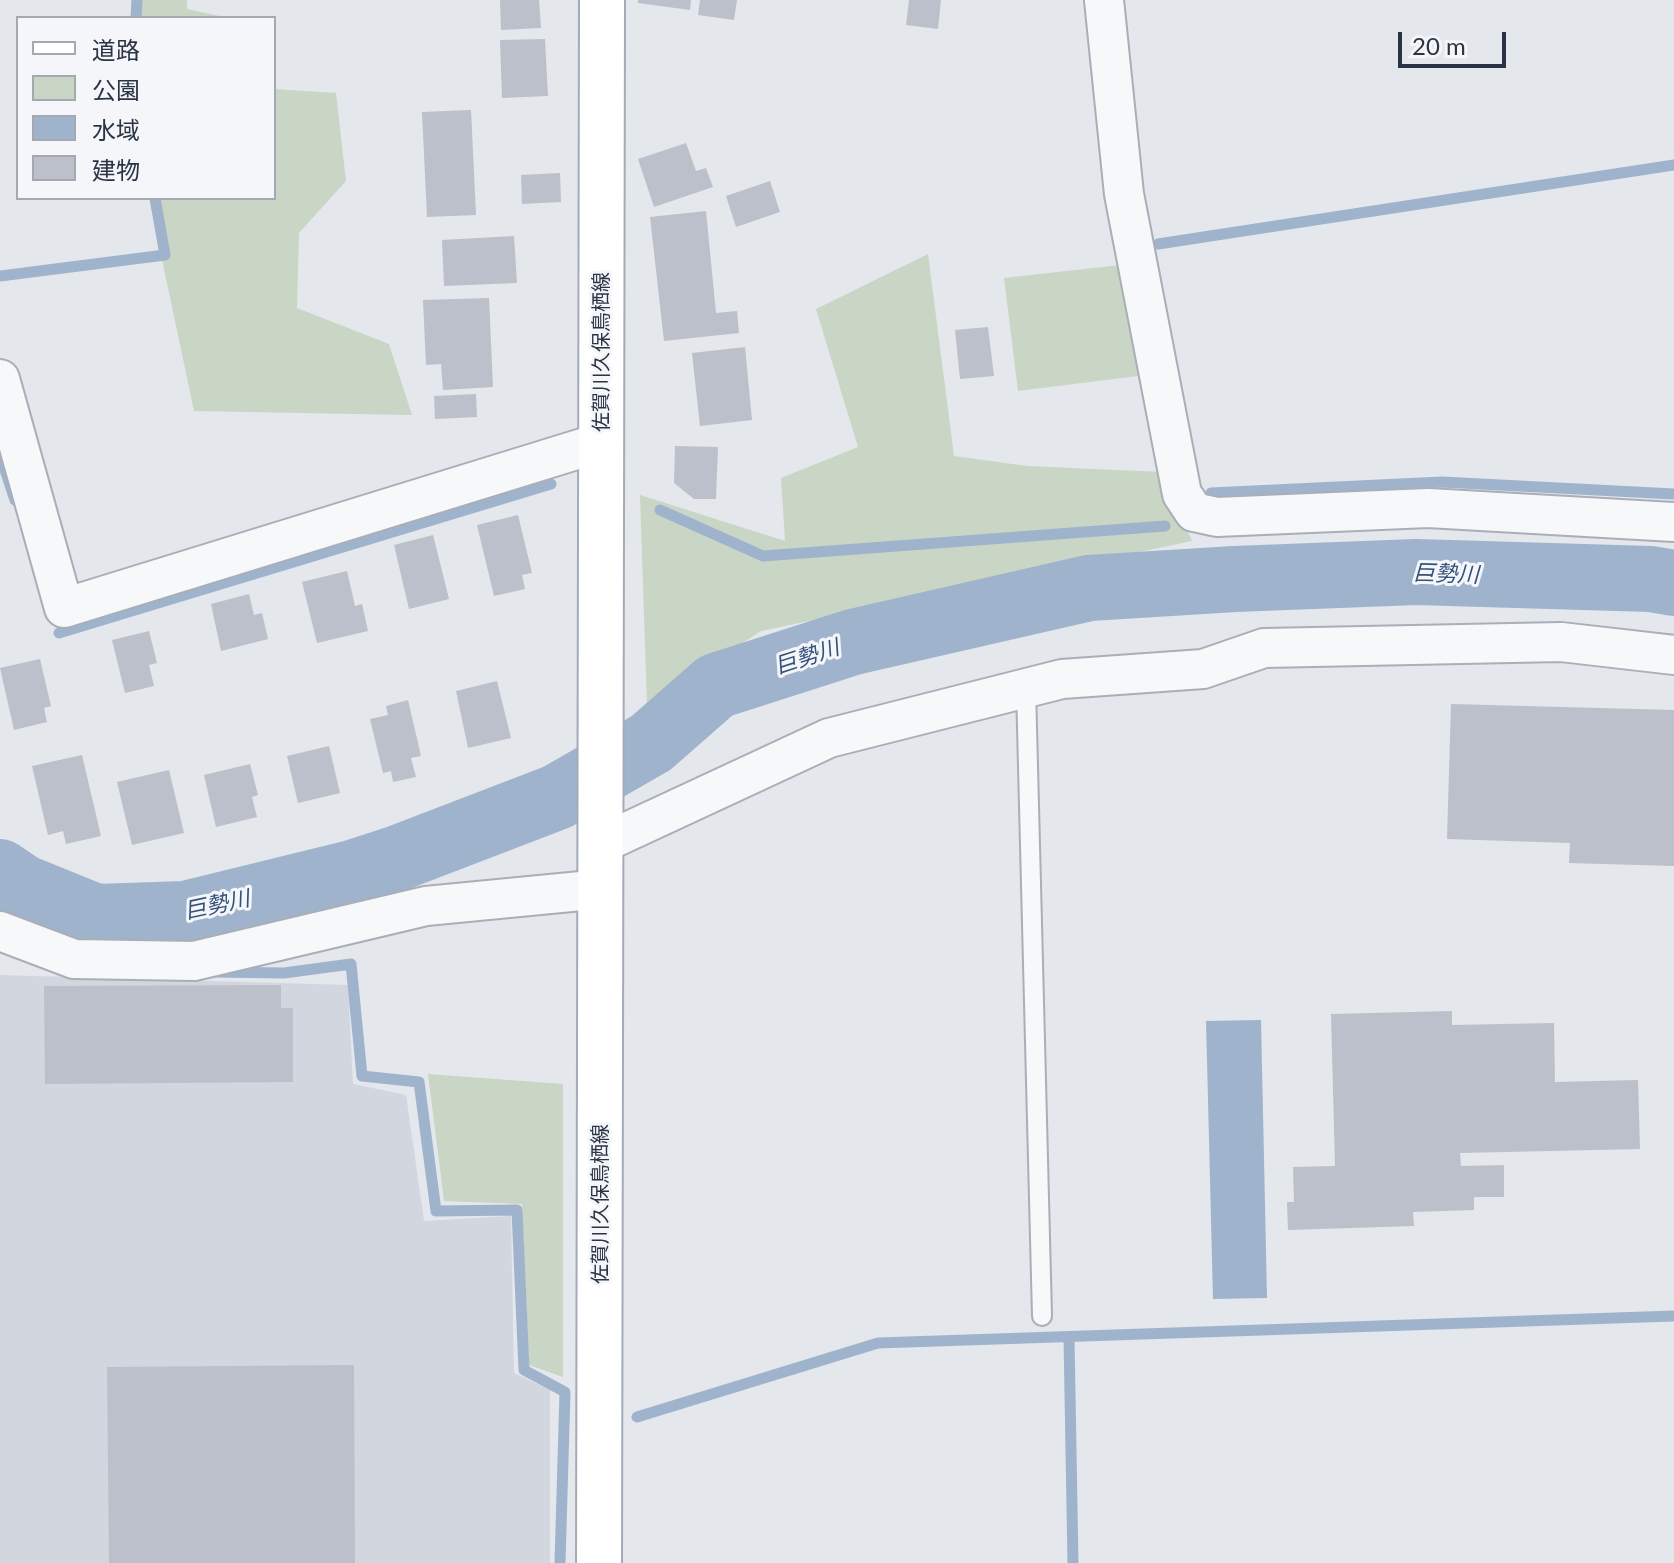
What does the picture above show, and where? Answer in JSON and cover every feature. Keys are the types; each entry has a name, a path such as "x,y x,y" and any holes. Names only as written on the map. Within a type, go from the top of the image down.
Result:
{"main road":[{"name":"佐賀川久保鳥栖線","path":"599,1563 602,0"}],"street":[{"path":"1104,0 1124,194 1182,494 1194,512 1217,517 1428,508 1674,522"},
{"path":"0,379 64,608 602,442"},
{"path":"601,844 829,738 1062,679 1203,669 1264,648 1561,642 1674,655"},
{"path":"0,931 74,959 194,961 426,906 602,889"}],"lane":[{"path":"1026,688 1042,1316"}],"shaded area":[{"path":"0,975 348,985 353,1084 406,1095 424,1221 511,1216 514,1373 550,1390 550,1563 0,1563"}],"green space":[{"path":"132,0 187,0 187,9 220,16 131,16"},
{"path":"276,89 336,93 346,181 299,233 297,308 389,344 412,415 194,411 149,200 276,200"},
{"path":"928,254 954,456 1027,466 1162,472 1192,541 761,631 647,705 640,495 785,541 781,478 858,447 816,309"},
{"path":"1120,265 1146,375 1018,391 1004,278"},
{"path":"428,1074 563,1084 563,1377 529,1365 522,1204 444,1201"}],"water":[{"path":"1261,1020 1267,1298 1213,1299 1206,1021"}],"building":[{"path":"500,0 539,0 541,28 501,30"},
{"path":"638,0 691,0 690,10 638,3"},
{"path":"700,0 737,0 734,20 698,15"},
{"path":"909,0 941,0 938,29 906,25"},
{"path":"545,39 548,96 502,98 500,40"},
{"path":"471,110 476,215 427,217 422,112"},
{"path":"686,143 696,171 706,168 713,187 654,207 638,159"},
{"path":"560,173 561,202 522,204 521,175"},
{"path":"770,181 780,212 736,227 726,196"},
{"path":"706,211 716,313 737,311 739,333 664,341 650,217"},
{"path":"514,236 517,283 444,286 442,240"},
{"path":"489,298 493,387 443,390 441,364 426,365 423,300"},
{"path":"988,327 994,376 960,379 955,330"},
{"path":"745,347 752,420 700,426 692,353"},
{"path":"476,394 477,417 435,419 434,396"},
{"path":"675,446 718,447 716,499 694,499 674,483"},
{"path":"518,515 532,573 522,575 525,589 494,596 477,525"},
{"path":"433,535 449,599 409,609 394,545"},
{"path":"347,571 355,606 362,604 368,631 317,643 302,582"},
{"path":"249,594 254,615 262,613 268,639 221,651 211,604"},
{"path":"149,631 157,663 149,665 154,686 125,693 112,640"},
{"path":"40,659 51,706 44,708 47,722 14,730 0,668"},
{"path":"497,681 511,738 468,748 456,691"},
{"path":"408,700 421,756 411,758 416,777 393,782 391,771 383,773 370,719 388,715 386,706"},
{"path":"1451,704 1674,710 1674,866 1569,863 1570,843 1447,839"},
{"path":"329,746 340,793 298,803 287,756"},
{"path":"82,755 101,836 66,844 63,831 48,835 32,766"},
{"path":"250,764 258,795 252,797 257,817 216,827 204,775"},
{"path":"169,770 184,833 132,845 117,782"},
{"path":"281,985 281,1008 293,1008 293,1082 45,1084 44,986"},
{"path":"1452,1011 1452,1025 1554,1023 1555,1082 1638,1080 1640,1149 1460,1153 1461,1166 1504,1165 1504,1197 1474,1197 1474,1210 1413,1212 1414,1226 1288,1230 1287,1202 1294,1202 1293,1167 1335,1166 1331,1014"},
{"path":"354,1365 355,1563 109,1563 107,1367"}],"waterway":[{"path":"136,16 137,0"},
{"path":"1158,244 1674,165"},
{"path":"0,276 165,255 155,200"},
{"path":"0,455 15,500"},
{"path":"1211,493 1442,482 1674,494"},
{"path":"59,633 551,484"},
{"path":"660,510 763,556 1165,526"},
{"name":"巨勢川","path":"0,872 22,887 96,917 185,914 352,873 557,797 651,743 716,686 853,642 1089,588 1416,572 1651,579 1674,583"},
{"path":"214,972 284,973 351,964 362,1076 419,1082 436,1211 517,1210 524,1370 565,1392 560,1563"},
{"path":"637,1417 878,1343 1674,1316"},
{"path":"1069,1337 1073,1563"}]}
